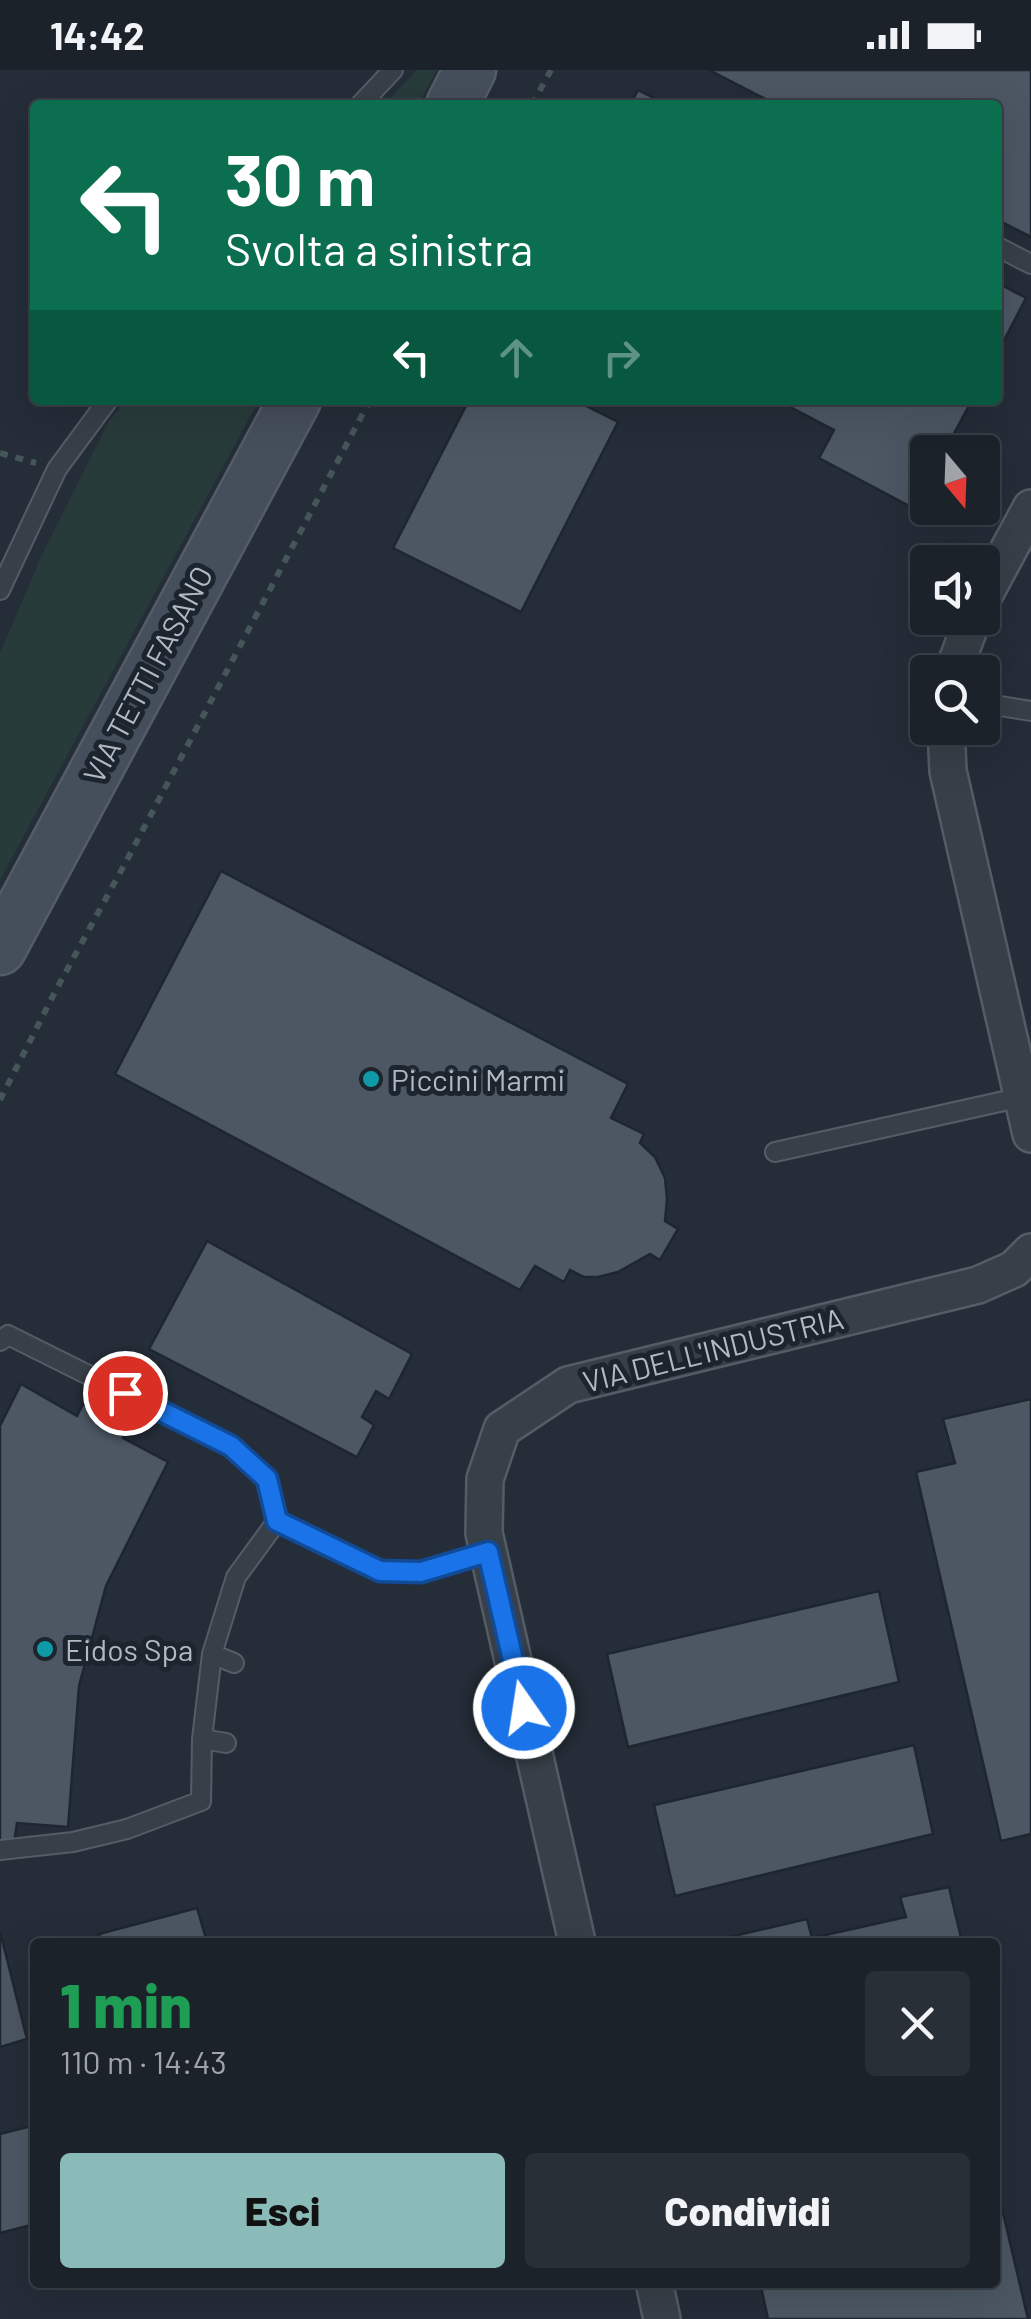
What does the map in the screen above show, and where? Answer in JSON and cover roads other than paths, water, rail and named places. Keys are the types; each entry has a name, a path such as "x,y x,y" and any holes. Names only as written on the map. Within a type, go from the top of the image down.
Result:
{"main road":[{"path":"455,100 470,70"},
{"name":"VIA TETTI FASANO","path":"0,948 292,405"}],"street":[{"path":"1000,566 1031,508"},
{"path":"947,745 948,771 1031,1134"},
{"name":"VIA DELL'INDUSTRIA","path":"576,1938 484,1533 484,1479 502,1428 568,1385 978,1285 1014,1269 1031,1253"},
{"path":"655,2288 662,2319"}],"lane":[{"path":"365,100 393,70"},
{"path":"1002,249 1031,264"},
{"path":"0,590 57,469 104,405"},
{"path":"1000,707 1031,711"},
{"path":"775,1152 1022,1097"},
{"path":"0,1340 8,1335 231,1446 267,1479 277,1521 236,1577 212,1654 202,1739 200,1801 126,1829 73,1842 0,1850"},
{"path":"277,1521 380,1571 421,1572 488,1552"},
{"path":"212,1654 234,1663"},
{"path":"202,1739 226,1742"}],"place":[{"name":"Piccini Marmi","path":"371,1079"},
{"name":"Eidos Spa","path":"45,1649"}]}
